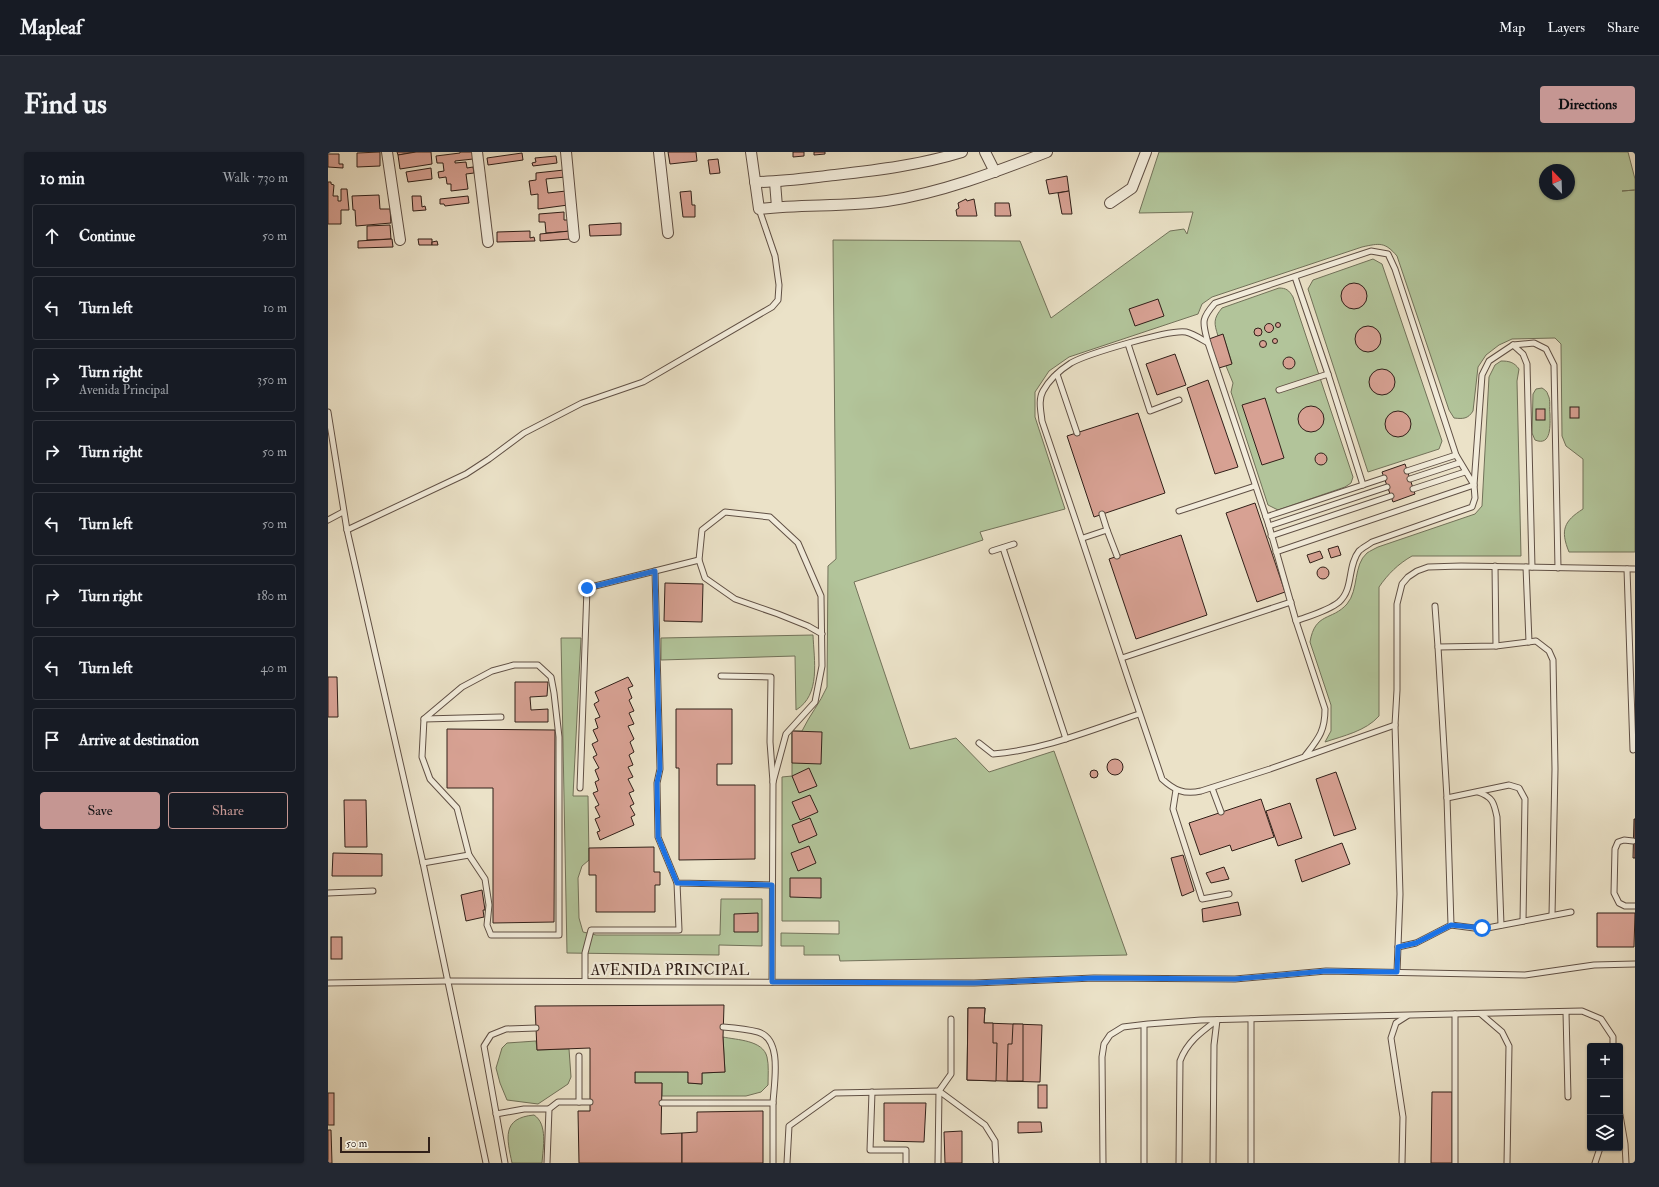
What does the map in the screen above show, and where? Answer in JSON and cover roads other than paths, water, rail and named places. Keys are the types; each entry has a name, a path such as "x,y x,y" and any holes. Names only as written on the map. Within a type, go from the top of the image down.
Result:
{"street":[{"path":"387,152 400,240"},
{"path":"477,152 488,242"},
{"path":"566,152 574,237"},
{"path":"659,152 668,233"},
{"path":"751,152 759,209 888,201 995,172 1047,152"},
{"path":"755,182 776,182 905,166 962,152"},
{"path":"985,152 995,172"},
{"path":"1110,203 1132,188 1146,152"},
{"path":"776,182 777,207"}],"lane":[{"path":"347,530 466,474 524,433 582,403 643,382 772,307 778,300 779,284 775,256 759,209"},
{"path":"1305,756 1319,737 1325,724 1325,709 1296,621 1269,526 1208,343 1203,323 1208,312 1215,303 1371,251 1388,254 1395,269 1456,455 1459,463 1474,485"},
{"path":"1295,277 1328,374 1363,485"},
{"path":"1208,343 1185,332 1170,333 1128,344 1072,363 1057,374 1048,384 1042,393 1040,407 1042,421 1083,538 1139,714 1162,779 1170,787 1190,794 1212,788 1395,725"},
{"path":"1296,621 1339,602 1348,589 1351,568 1360,550 1372,542 1472,507 1475,498 1474,485 1482,375 1489,361 1513,345 1534,343 1546,349 1554,365 1558,568"},
{"path":"1128,344 1150,411 1179,400"},
{"path":"1513,345 1523,354 1526,364 1529,642"},
{"path":"1057,374 1078,432"},
{"path":"1279,390 1328,374"},
{"path":"328,412 343,512 422,864 486,1163"},
{"path":"1407,471 1456,455"},
{"path":"1410,479 1459,463"},
{"path":"1413,489 1465,472"},
{"path":"1266,518 1384,478"},
{"path":"1276,552 1474,485"},
{"path":"1179,511 1256,486"},
{"path":"1269,526 1387,487"},
{"path":"1271,536 1391,496"},
{"path":"328,520 343,512"},
{"path":"773,782 786,734 815,702 822,666 822,634 821,596 798,543 770,518 724,512 702,530 699,560 705,578 735,599 778,614 822,634"},
{"path":"1102,514 1116,556"},
{"path":"1083,538 1107,530"},
{"path":"992,551 1014,544"},
{"path":"1003,548 1066,739"},
{"path":"580,788 587,588 699,560"},
{"path":"1495,566 1496,646"},
{"path":"1397,972 1400,894 1395,725 1397,690 1397,604 1402,584 1408,577 1417,571 1428,567 1495,566 1635,569"},
{"path":"1628,569 1633,655 1633,750"},
{"path":"585,981 585,953 590,930 679,930 677,883 658,837 657,783 660,769 655,571"},
{"path":"1122,658 1291,602"},
{"path":"1435,606 1447,798 1451,925"},
{"path":"1438,647 1496,646 1536,641 1549,650 1553,660 1555,769 1552,915"},
{"path":"514,665 538,665 551,677 559,737 559,935 491,935 487,925 489,905 485,879 469,856 457,808 430,779 422,757 424,719 462,687 492,671 514,665"},
{"path":"721,676 771,677 770,742 773,782 772,982"},
{"path":"980,743 993,754 1052,744 1139,714"},
{"path":"424,719 501,717"},
{"path":"1447,798 1509,785 1519,788 1525,799 1523,921"},
{"path":"1212,788 1221,812"},
{"path":"1176,790 1173,809 1202,900 1229,894"},
{"path":"1477,792 1487,795 1494,803 1497,817 1501,925"},
{"path":"1633,841 1624,840 1618,842 1615,849 1614,893 1619,903 1625,906 1635,906"},
{"path":"422,864 469,856"},
{"path":"677,883 772,885"},
{"path":"328,893 373,891"},
{"path":"1398,947 1416,943 1451,925 1482,928 1571,912"},
{"name":"AVENIDA PRINCIPAL","path":"328,983 447,981 974,983 1094,978 1235,979 1326,971 1525,975 1594,965 1635,964"},
{"path":"1566,1012 1568,1097"},
{"path":"1103,1163 1102,1057 1104,1044 1110,1035 1123,1027 1144,1024 1217,1020 1582,1012 1601,1019 1613,1037 1613,1043"},
{"path":"1455,1014 1455,1163"},
{"path":"1481,1014 1502,1032 1509,1046 1507,1163"},
{"path":"1402,1163 1402,1117 1391,1038 1396,1023 1408,1016"},
{"path":"938,1163 939,1091 951,1074 952,1019"},
{"path":"1251,1019 1251,1163"},
{"path":"1179,1163 1180,1061 1184,1051 1193,1038 1217,1020"},
{"path":"1213,1163 1214,1045 1217,1020"},
{"path":"1144,1024 1144,1163"},
{"path":"723,1027 760,1032 772,1043 776,1056 773,1103 773,1163"},
{"path":"505,1163 484,1046 491,1035 506,1029 536,1028"},
{"path":"579,1056 579,1102"},
{"path":"787,1163 788,1126 835,1093 939,1091 985,1125 995,1141 996,1161"},
{"path":"872,1092 870,1150 906,1150 906,1163"},
{"path":"496,1114 524,1109 549,1109 558,1102 590,1102"},
{"path":"662,1103 773,1103"},
{"path":"546,1163 549,1109"},
{"path":"1623,1133 1626,1163"},
{"path":"1595,1163 1599,1151"}]}
